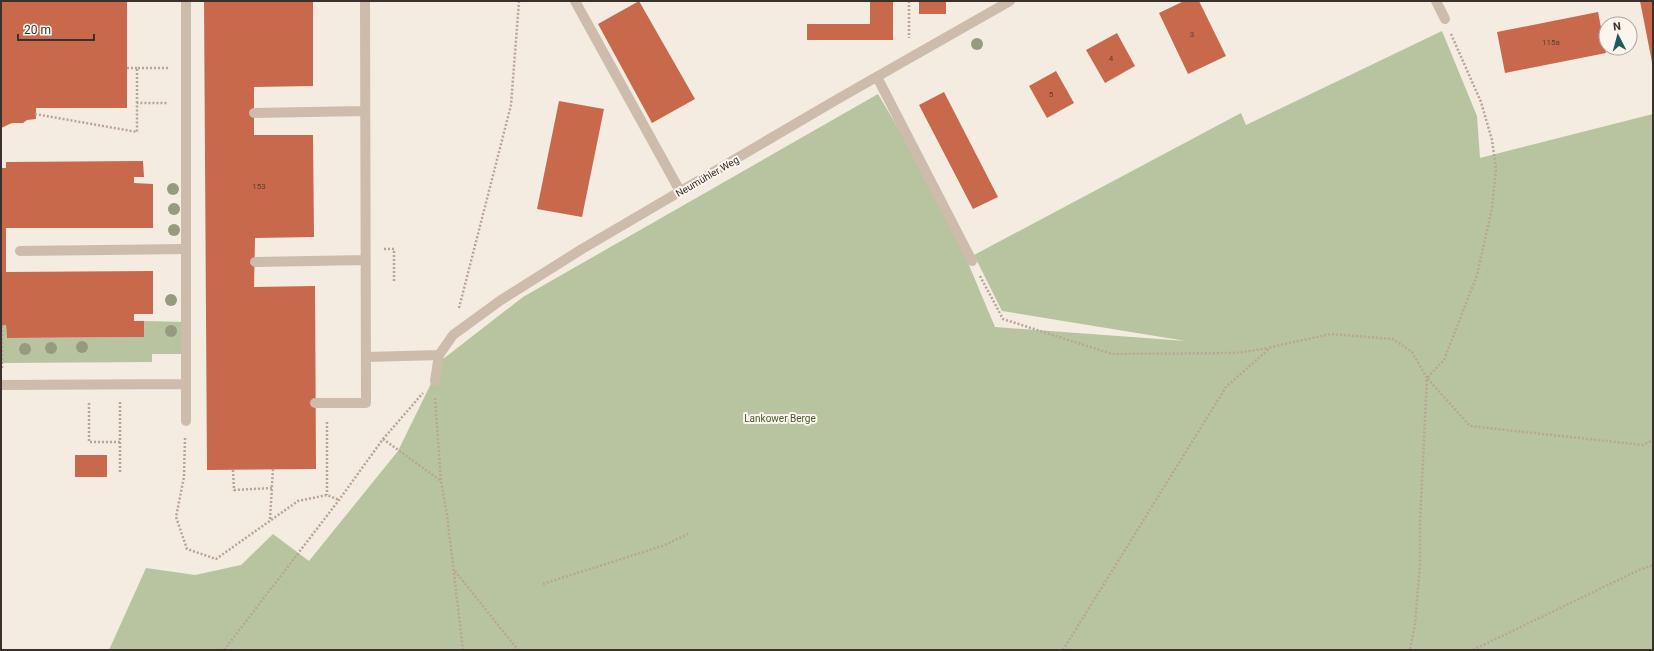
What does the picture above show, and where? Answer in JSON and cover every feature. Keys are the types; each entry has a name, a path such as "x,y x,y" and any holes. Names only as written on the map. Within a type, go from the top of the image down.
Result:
{"street":[{"path":"186,1 186,421"},
{"path":"316,403 366,403 365,1"},
{"path":"576,1 680,191"},
{"name":"Neumühler Weg","path":"435,381 439,355 453,335 501,300 582,249 680,191 1010,1"},
{"path":"1436,1 1445,19"},
{"path":"877,77 972,261"},
{"path":"254,113 366,111"},
{"path":"20,251 186,249"},
{"path":"255,262 365,260"},
{"path":"367,357 439,355"},
{"path":"1,384 185,384"}],"path":[{"path":"453,335 511,105 519,1"},
{"path":"909,1 910,58"},
{"path":"1410,650 1420,564 1420,522 1428,378 1444,360 1477,275 1492,208 1496,169 1492,140 1481,102 1445,19"},
{"path":"127,68 186,67"},
{"path":"35,114 137,132 137,68"},
{"path":"137,103 186,102"},
{"path":"365,249 394,249 394,283"},
{"path":"972,261 1003,319 1112,354 1235,353 1271,348 1331,334 1393,339 1412,352 1428,378 1470,426 1643,445 1653,440"},
{"path":"1,384 2,326"},
{"path":"1063,650 1226,387 1271,348"},
{"path":"224,650 339,500 383,439 435,381"},
{"path":"435,381 441,481 454,570 463,650"},
{"path":"89,384 89,442 120,442"},
{"path":"120,384 120,473"},
{"path":"326,403 327,495"},
{"path":"186,421 184,476 176,517 187,549 216,559 270,519 298,501 327,495 339,500"},
{"path":"383,439 441,481"},
{"path":"270,519 272,469"},
{"path":"233,470 234,490 272,488"},
{"path":"543,584 662,546 688,534"},
{"path":"1474,650 1639,570 1653,565"},
{"path":"454,570 518,650"}],"green space":[{"name":"Lankower Berge","path":"1442,31 1477,116 1480,158 1653,114 1653,650 109,650 146,568 195,575 241,565 273,534 309,561 398,451 443,359 523,297 878,94 944,206 995,327 1186,341 1002,311 974,255 1241,113 1246,125"},
{"path":"144,321 185,322 185,354 152,354 152,362 1,363 1,326 6,325 7,338 144,337"}],"building":[{"path":"1,1 127,1 127,108 36,108 36,119 27,120 23,123 12,123 1,128"},
{"path":"204,1 313,1 313,86 254,87 254,135 313,135 314,237 255,238 254,287 315,286 316,469 207,470"},
{"path":"639,1 695,99 652,123 598,24"},
{"path":"870,1 893,1 893,40 807,40 807,24 870,24"},
{"path":"919,1 946,1 946,14 919,14"},
{"path":"1184,1 1199,1 1226,56 1188,74 1159,13"},
{"path":"1640,1 1653,1 1653,62 1652,62"},
{"path":"1598,12 1598,55 1505,73 1497,32"},
{"path":"1117,33 1135,66 1105,83 1086,50"},
{"path":"1056,71 1074,103 1047,118 1029,86"},
{"path":"944,92 998,197 973,209 919,105"},
{"path":"559,101 604,109 582,217 537,209"},
{"path":"143,161 144,177 134,177 134,183 153,184 153,228 6,228 6,272 153,271 153,314 134,314 134,321 144,321 144,337 7,338 6,325 1,326 1,168 6,168 6,162"},
{"path":"75,455 107,455 107,477 75,477"}]}
